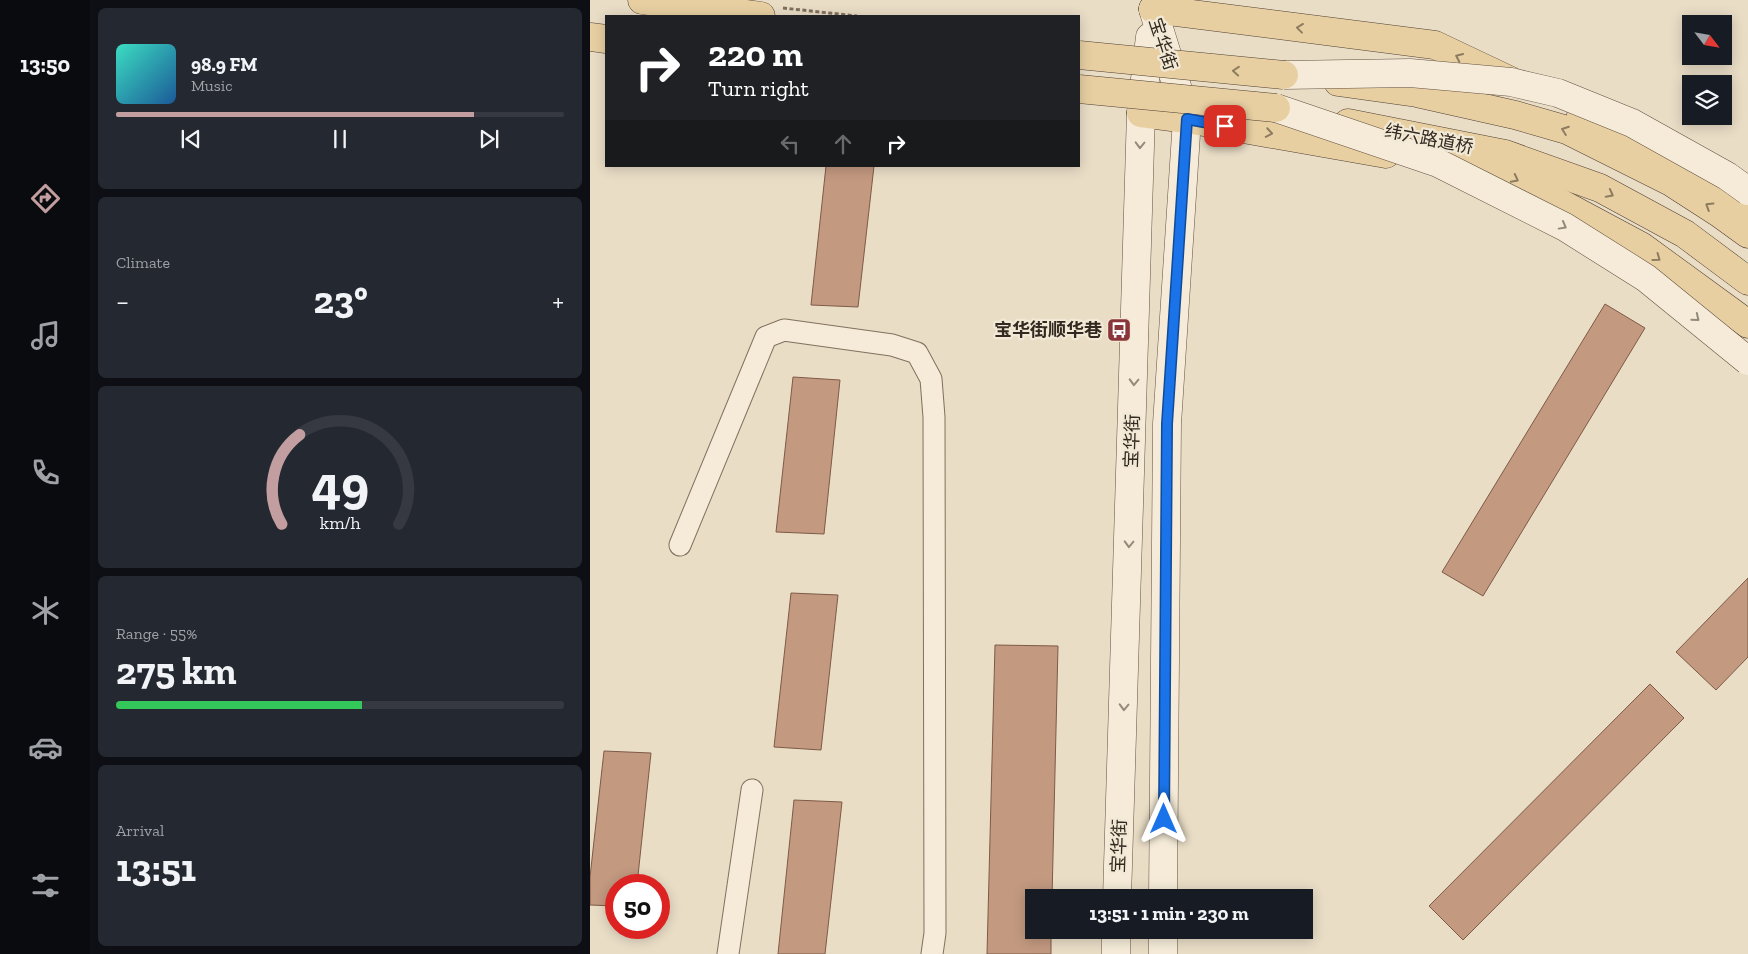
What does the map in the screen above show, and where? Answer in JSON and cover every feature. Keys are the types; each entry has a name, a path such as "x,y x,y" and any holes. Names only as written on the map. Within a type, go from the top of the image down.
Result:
{"main road":[{"path":"642,0 772,12"},
{"path":"1154,9 1435,45 1684,164 1748,211"},
{"name":"宝华街","path":"1118,889 1141,113 1154,9"},
{"name":"宝华街","path":"1154,9 1187,119 1167,424 1163,889"},
{"path":"590,38 605,40"},
{"path":"1080,55 1284,75 1417,93 1515,115 1567,130 1671,182 1719,212 1748,234"},
{"path":"1284,75 1410,73 1511,82 1558,93 1632,123 1727,176 1748,191"},
{"name":"纬六路道桥","path":"1080,89 1276,108 1505,154 1600,188 1685,234 1748,281"},
{"path":"1276,108 1438,163 1565,227 1646,278 1748,361"},
{"path":"1141,113 1187,119 1508,175 1640,246 1748,324"},
{"path":"1116,939 1116,954"},
{"path":"1163,939 1163,954"}],"street":[{"path":"680,545 766,337 784,330 892,345 917,353 931,379 934,417 935,933 932,954"},
{"path":"728,954 752,790"}],"path":[{"path":"772,12 835,15"}],"building":[{"path":"826,167 874,167 858,307 811,305"},
{"path":"1605,304 1645,328 1483,596 1442,572"},
{"path":"793,377 840,380 824,534 776,532"},
{"path":"1748,578 1748,657 1716,690 1676,652"},
{"path":"791,593 838,595 821,750 774,747"},
{"path":"995,645 1058,646 1052,889 1025,889 1025,939 1051,939 1051,954 987,954"},
{"path":"1650,684 1684,718 1463,940 1429,906"},
{"path":"604,751 651,753 638,874 605,874 605,906 590,905 590,877"},
{"path":"794,800 842,802 825,954 778,954"}],"place":[{"name":"宝华街顺华巷","path":"1119,330"}],"route":[{"path":"1164,819 1167,424 1187,119 1225,126"}]}
